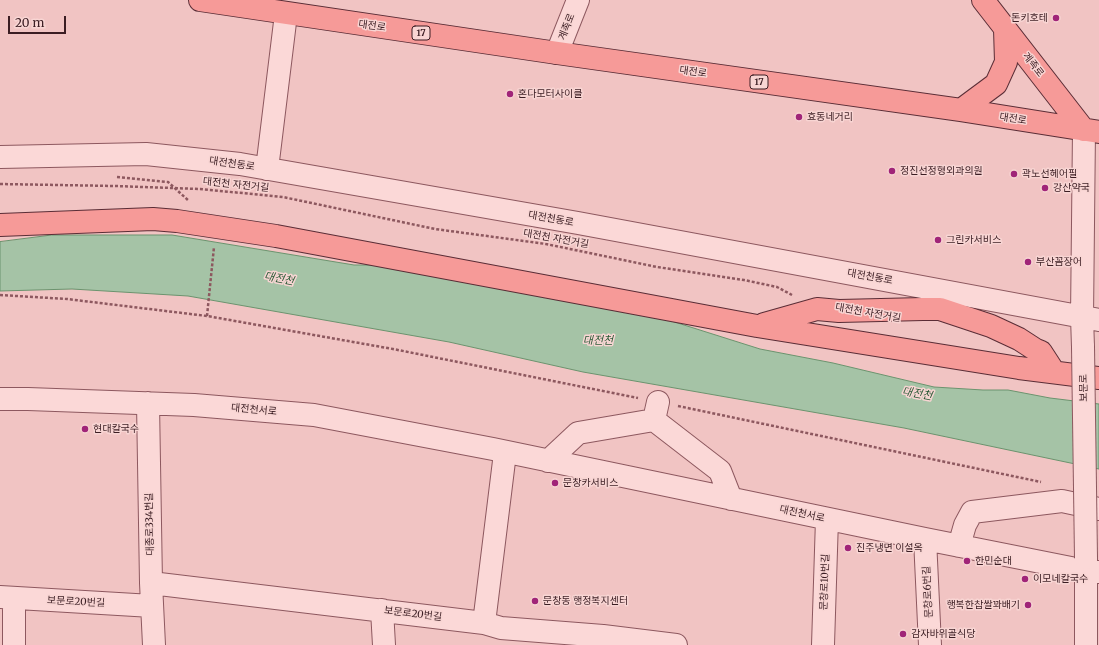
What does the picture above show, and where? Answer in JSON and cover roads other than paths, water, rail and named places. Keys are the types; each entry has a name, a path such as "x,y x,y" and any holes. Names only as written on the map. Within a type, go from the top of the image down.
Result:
{"main road":[{"name":"대전로","path":"200,0 286,14 961,110 1092,131"},
{"name":"계족로","path":"983,0 1005,29 1092,131"},
{"path":"961,110 996,84 1006,62 1005,29"},
{"path":"0,225 154,219 177,221 215,229 276,236 757,326 1098,378"},
{"path":"757,326 817,309 839,311 923,308 942,300 1019,339 1041,352 1054,372"}],"street":[{"name":"계족로","path":"556,53 578,0"},
{"path":"267,169 286,14"},
{"name":"보문로","path":"1086,645 1090,567 1084,347 1091,318 1092,131"},
{"name":"대전천동로","path":"0,157 146,154 240,164 578,223 942,300 1091,318"},
{"name":"대전천서로","path":"0,399 194,405 314,415 505,453 548,460 959,546 1090,567"},
{"name":"대종로334번길","path":"148,403 151,583 154,645"},
{"path":"548,460 578,433 656,411 720,471 731,499"},
{"path":"496,632 505,453"},
{"path":"959,546 965,525 972,512 1062,501 1099,509"},
{"name":"문창로10번길","path":"823,645 827,519"},
{"name":"문창로6번길","path":"925,539 930,645"},
{"name":"보문로20번길","path":"151,583 382,610 496,632 603,641 676,645"},
{"path":"7,598 14,645"},
{"name":"보문로20번길","path":"7,598 152,606"},
{"path":"382,610 384,645"}],"water":[{"name":"대전천","path":"52,235 172,235 354,265 383,265 665,319 760,349 833,363 934,387 1008,390 1050,398 1099,404 1099,469 904,428 583,372 449,342 188,296 72,289 0,291 0,242"}],"place":[{"name":"돈키호테","path":"1056,18"},
{"name":"혼다모터사이클","path":"510,94"},
{"name":"효동네거리","path":"799,117"},
{"name":"정진선정형외과의원","path":"892,171"},
{"name":"곽노선헤어필","path":"1014,174"},
{"name":"강산약국","path":"1045,188"},
{"name":"그린카서비스","path":"938,240"},
{"name":"부산꼼장어","path":"1028,262"},
{"name":"현대칼국수","path":"85,429"},
{"name":"문창카서비스","path":"555,483"},
{"name":"진주냉면 이설옥","path":"848,548"},
{"name":"한민순대","path":"967,561"},
{"name":"이모네칼국수","path":"1025,579"},
{"name":"문창동 행정복지센터","path":"535,601"},
{"name":"행복한찹쌀꽈배기","path":"1028,605"},
{"name":"감자바위골식당","path":"903,634"}]}
